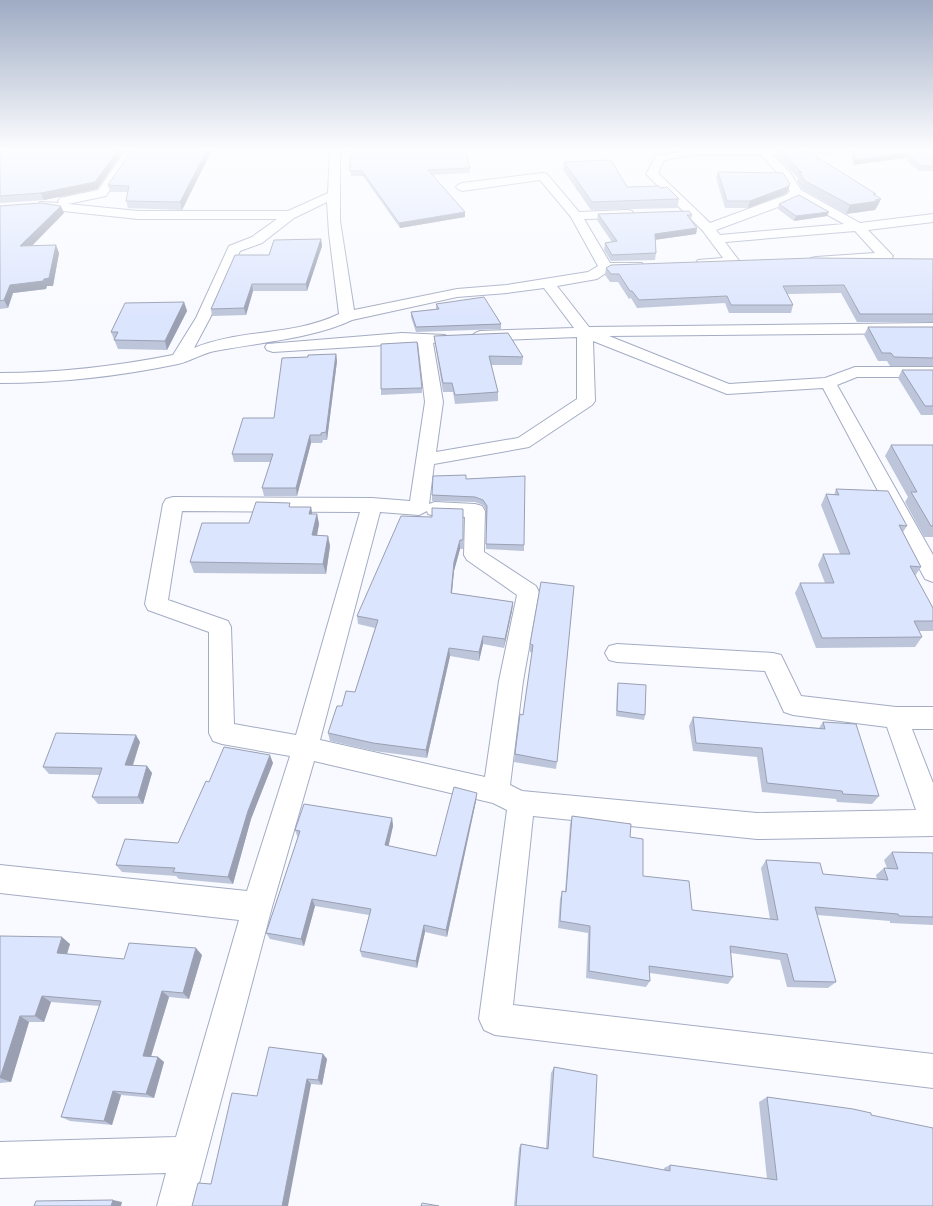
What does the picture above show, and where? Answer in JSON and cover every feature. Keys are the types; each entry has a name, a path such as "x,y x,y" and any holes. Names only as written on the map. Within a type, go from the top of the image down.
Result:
{"street":[{"path":"56,206 138,215 290,215"},
{"path":"179,359 203,318 234,249 257,240 290,215 309,206"},
{"path":"333,206 334,221 347,316"},
{"path":"568,206 576,216 606,267"},
{"path":"686,206 712,233 733,262"},
{"path":"712,233 772,206"},
{"path":"800,261 886,256 858,227 821,206"},
{"path":"677,212 692,212"},
{"path":"576,216 638,214"},
{"path":"712,233 858,227 933,218"},
{"path":"690,264 748,262"},
{"path":"0,378 21,378 127,369 179,359 209,347 298,332 335,322 347,316 457,293 548,283 592,276 606,267 650,266"},
{"path":"548,283 585,332 727,389 828,382 855,372 933,372"},
{"path":"209,347 306,346 402,338 425,339 585,332 933,328"},
{"path":"425,460 523,442 586,400 585,332"},
{"path":"418,508 434,402 425,339"},
{"path":"828,382 933,574"},
{"path":"933,823 757,826 595,809 509,797 305,748 222,733 220,627 156,604 173,504 372,505 475,511 474,555 528,592 511,681 509,797 495,1019 933,1071"},
{"path":"175,1206 188,1154 257,907 305,748 372,505"},
{"path":"617,653 773,662 793,705 896,718 933,718"},
{"path":"896,718 933,819"},
{"path":"0,879 257,907"},
{"path":"0,1160 188,1154"}],"building":[{"path":"0,206 61,206 20,246 56,245 49,278 44,279 43,281 10,285 4,300 0,301"},
{"path":"387,206 460,206 465,212 399,223"},
{"path":"782,206 819,206 829,212 796,216"},
{"path":"689,211 692,215 687,215 697,228 655,234 656,253 612,255 605,243 617,241 598,214"},
{"path":"321,239 306,284 252,284 244,308 211,309 235,255 269,255 274,240"},
{"path":"812,258 933,259 933,314 860,314 844,285 783,286 793,305 731,305 727,296 639,300 632,291 630,291 619,274 611,274 606,268 611,265"},
{"path":"484,297 501,324 416,327 411,312 439,309 436,304"},
{"path":"184,302 165,341 114,340 118,332 111,332 125,303"},
{"path":"868,327 933,327 933,358 894,357 891,353 882,353"},
{"path":"508,333 523,357 489,356 498,392 455,395 452,383 443,383 434,336"},
{"path":"417,342 422,388 381,389 381,344"},
{"path":"336,354 326,432 321,433 321,435 310,435 296,488 262,488 273,454 232,454 243,418 274,418 282,358"},
{"path":"902,370 933,370 933,406 925,406"},
{"path":"891,445 933,445 933,526 931,526 911,492 917,492"},
{"path":"466,475 466,479 525,476 524,545 486,544 487,506 483,500 475,497 432,495 433,476"},
{"path":"836,489 888,491 907,526 899,525 921,567 910,566 933,608 933,621 914,621 922,637 822,638 800,583 834,583 823,554 850,554 826,494 839,495"},
{"path":"256,502 290,503 289,507 311,507 309,514 317,514 312,535 328,536 323,564 190,562 202,523 249,523"},
{"path":"432,508 463,509 463,540 460,540 454,562 451,593 513,602 505,639 483,636 479,652 449,648 426,750 373,743 328,733 337,706 342,706 346,691 355,692 378,620 357,616 401,516 432,517"},
{"path":"541,582 574,586 557,762 515,754 520,714 523,715 533,645 530,644"},
{"path":"618,683 646,685 645,715 617,711"},
{"path":"693,717 825,729 823,722 856,724 879,796 843,794 842,791 767,783 762,748 696,743"},
{"path":"56,733 136,735 125,765 147,766 138,797 92,797 102,768 43,767"},
{"path":"224,747 270,755 248,811 228,877 173,872 175,868 116,865 125,839 178,843 206,781 209,782"},
{"path":"454,787 477,793 446,930 424,925 416,961 360,951 371,909 312,899 301,939 266,933 300,831 295,830 304,804 392,818 385,845 436,856"},
{"path":"572,816 631,824 630,837 643,839 643,876 689,881 692,910 778,920 766,860 820,863 823,874 888,880 884,868 898,869 892,852 933,853 933,917 899,916 898,914 815,907 836,982 794,981 787,954 730,946 733,977 649,966 650,981 589,971 590,926 560,921 562,891 566,892"},
{"path":"0,936 62,937 57,953 124,959 129,943 196,948 183,993 162,991 143,1056 158,1057 146,1094 113,1091 104,1121 61,1117 101,1001 42,996 35,1016 20,1016 0,1078"},
{"path":"269,1047 323,1054 318,1080 307,1079 282,1206 192,1206 198,1183 211,1184 232,1093 257,1096"},
{"path":"554,1067 597,1075 593,1157 670,1171 670,1165 777,1180 767,1097 853,1109 871,1113 871,1115 933,1128 933,1206 516,1206 521,1144 548,1149"},
{"path":"113,1200 111,1206 34,1206 36,1201"},
{"path":"422,1203 439,1206 421,1206"}]}
